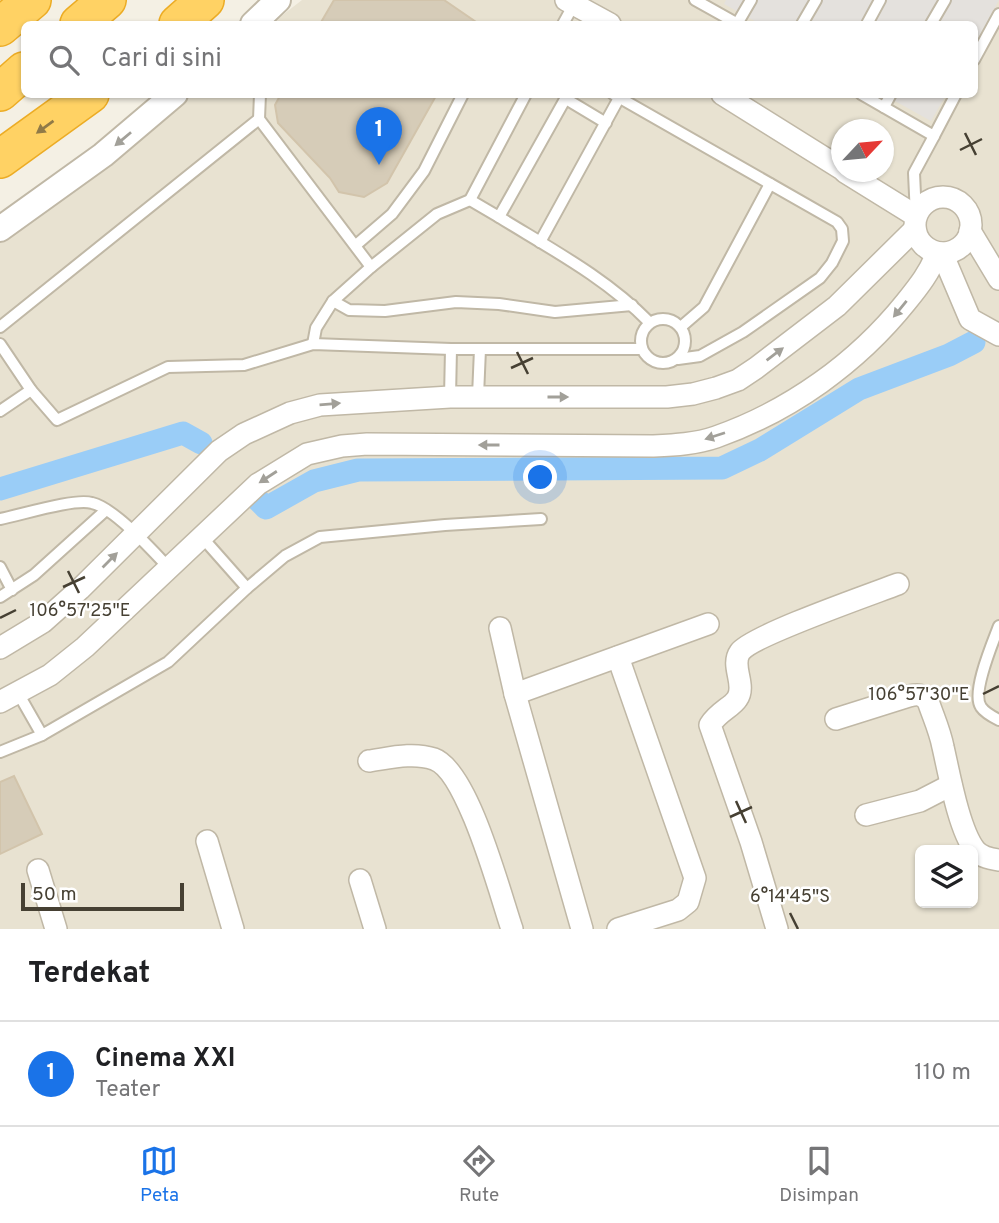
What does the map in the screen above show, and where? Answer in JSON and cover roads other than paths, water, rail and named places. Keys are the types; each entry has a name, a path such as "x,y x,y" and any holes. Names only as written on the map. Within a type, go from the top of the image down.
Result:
{"highway":[{"path":"0,26 32,0"},
{"path":"82,21 107,0"},
{"path":"181,21 205,0"},
{"path":"0,92 21,74"},
{"path":"0,159 84,98"}],"street":[{"path":"256,21 278,0"},
{"path":"570,2 602,21"},
{"path":"0,229 103,155 169,98"},
{"path":"728,98 831,162"},
{"path":"0,648 43,622 219,450 244,434 290,413 320,405 450,397 667,397 693,394 727,384 756,368 837,306 915,222 924,204 936,197 950,198 962,205 970,217 970,231 965,243 954,251 939,253 927,248 918,240 915,222 860,182"},
{"path":"970,231 999,279"},
{"path":"939,253 970,319 999,335"},
{"path":"9,698 51,675 85,648 258,484 307,454 342,446 380,444 653,446 685,444 715,437 795,400 846,364 883,331 930,272 939,253"},
{"path":"777,929 751,842 710,725 717,714 737,700 740,691 736,659 741,649 788,627 898,584"},
{"path":"514,694 708,624"},
{"path":"500,628 514,694 582,929"},
{"path":"618,657 695,878 688,902 678,910 618,929"},
{"path":"836,719 909,695 923,696 928,701 943,744 951,785 969,841 976,853 999,860"},
{"path":"369,761 413,755 434,759 447,767 459,783 482,839 512,929"},
{"path":"866,815 920,801 951,785"},
{"path":"207,841 233,929"},
{"path":"38,870 56,929"},
{"path":"360,880 375,929"}],"lane":[{"path":"695,0 733,21"},
{"path":"740,21 751,0"},
{"path":"804,21 816,0"},
{"path":"869,21 880,0"},
{"path":"933,21 945,0"},
{"path":"564,21 570,2"},
{"path":"978,54 999,15"},
{"path":"260,98 259,119 371,267"},
{"path":"356,245 392,214 424,171 461,98"},
{"path":"313,344 316,328 333,301 437,214 470,200 524,98"},
{"path":"499,217 566,98"},
{"path":"568,98 606,123"},
{"path":"540,242 606,123 615,98"},
{"path":"620,98 837,222 842,229 843,241 832,263 820,278 743,332 700,356 665,364 651,360 642,349 641,335 649,322 666,317 681,326 687,343 678,359"},
{"path":"868,98 934,135"},
{"path":"884,107 889,98"},
{"path":"915,222 914,173 954,98"},
{"path":"0,327 259,119"},
{"path":"681,326 704,307 770,184"},
{"path":"470,200 599,278 649,322"},
{"path":"333,301 349,310 385,311 456,302 499,304 555,312 632,305"},
{"path":"0,344 31,390 57,420 168,367 244,365 313,344 451,349 642,349"},
{"path":"450,397 451,349"},
{"path":"478,396 480,349"},
{"path":"0,411 31,390"},
{"path":"0,519 79,502 96,503 136,534 168,567"},
{"path":"0,597 34,575 106,510"},
{"path":"0,752 42,735 168,662 285,556 320,537 541,519"},
{"path":"201,536 247,588"},
{"path":"0,566 12,590"},
{"path":"999,626 985,660 978,701 982,709 999,720"},
{"path":"9,698 42,735"}],"waterway":[{"path":"257,499 266,508 314,481 358,470 722,468 760,450 859,389 949,355 974,342"},
{"path":"0,489 183,433 201,443"}],"place":[{"name":"Cinema XXI","path":"379,165"}]}
